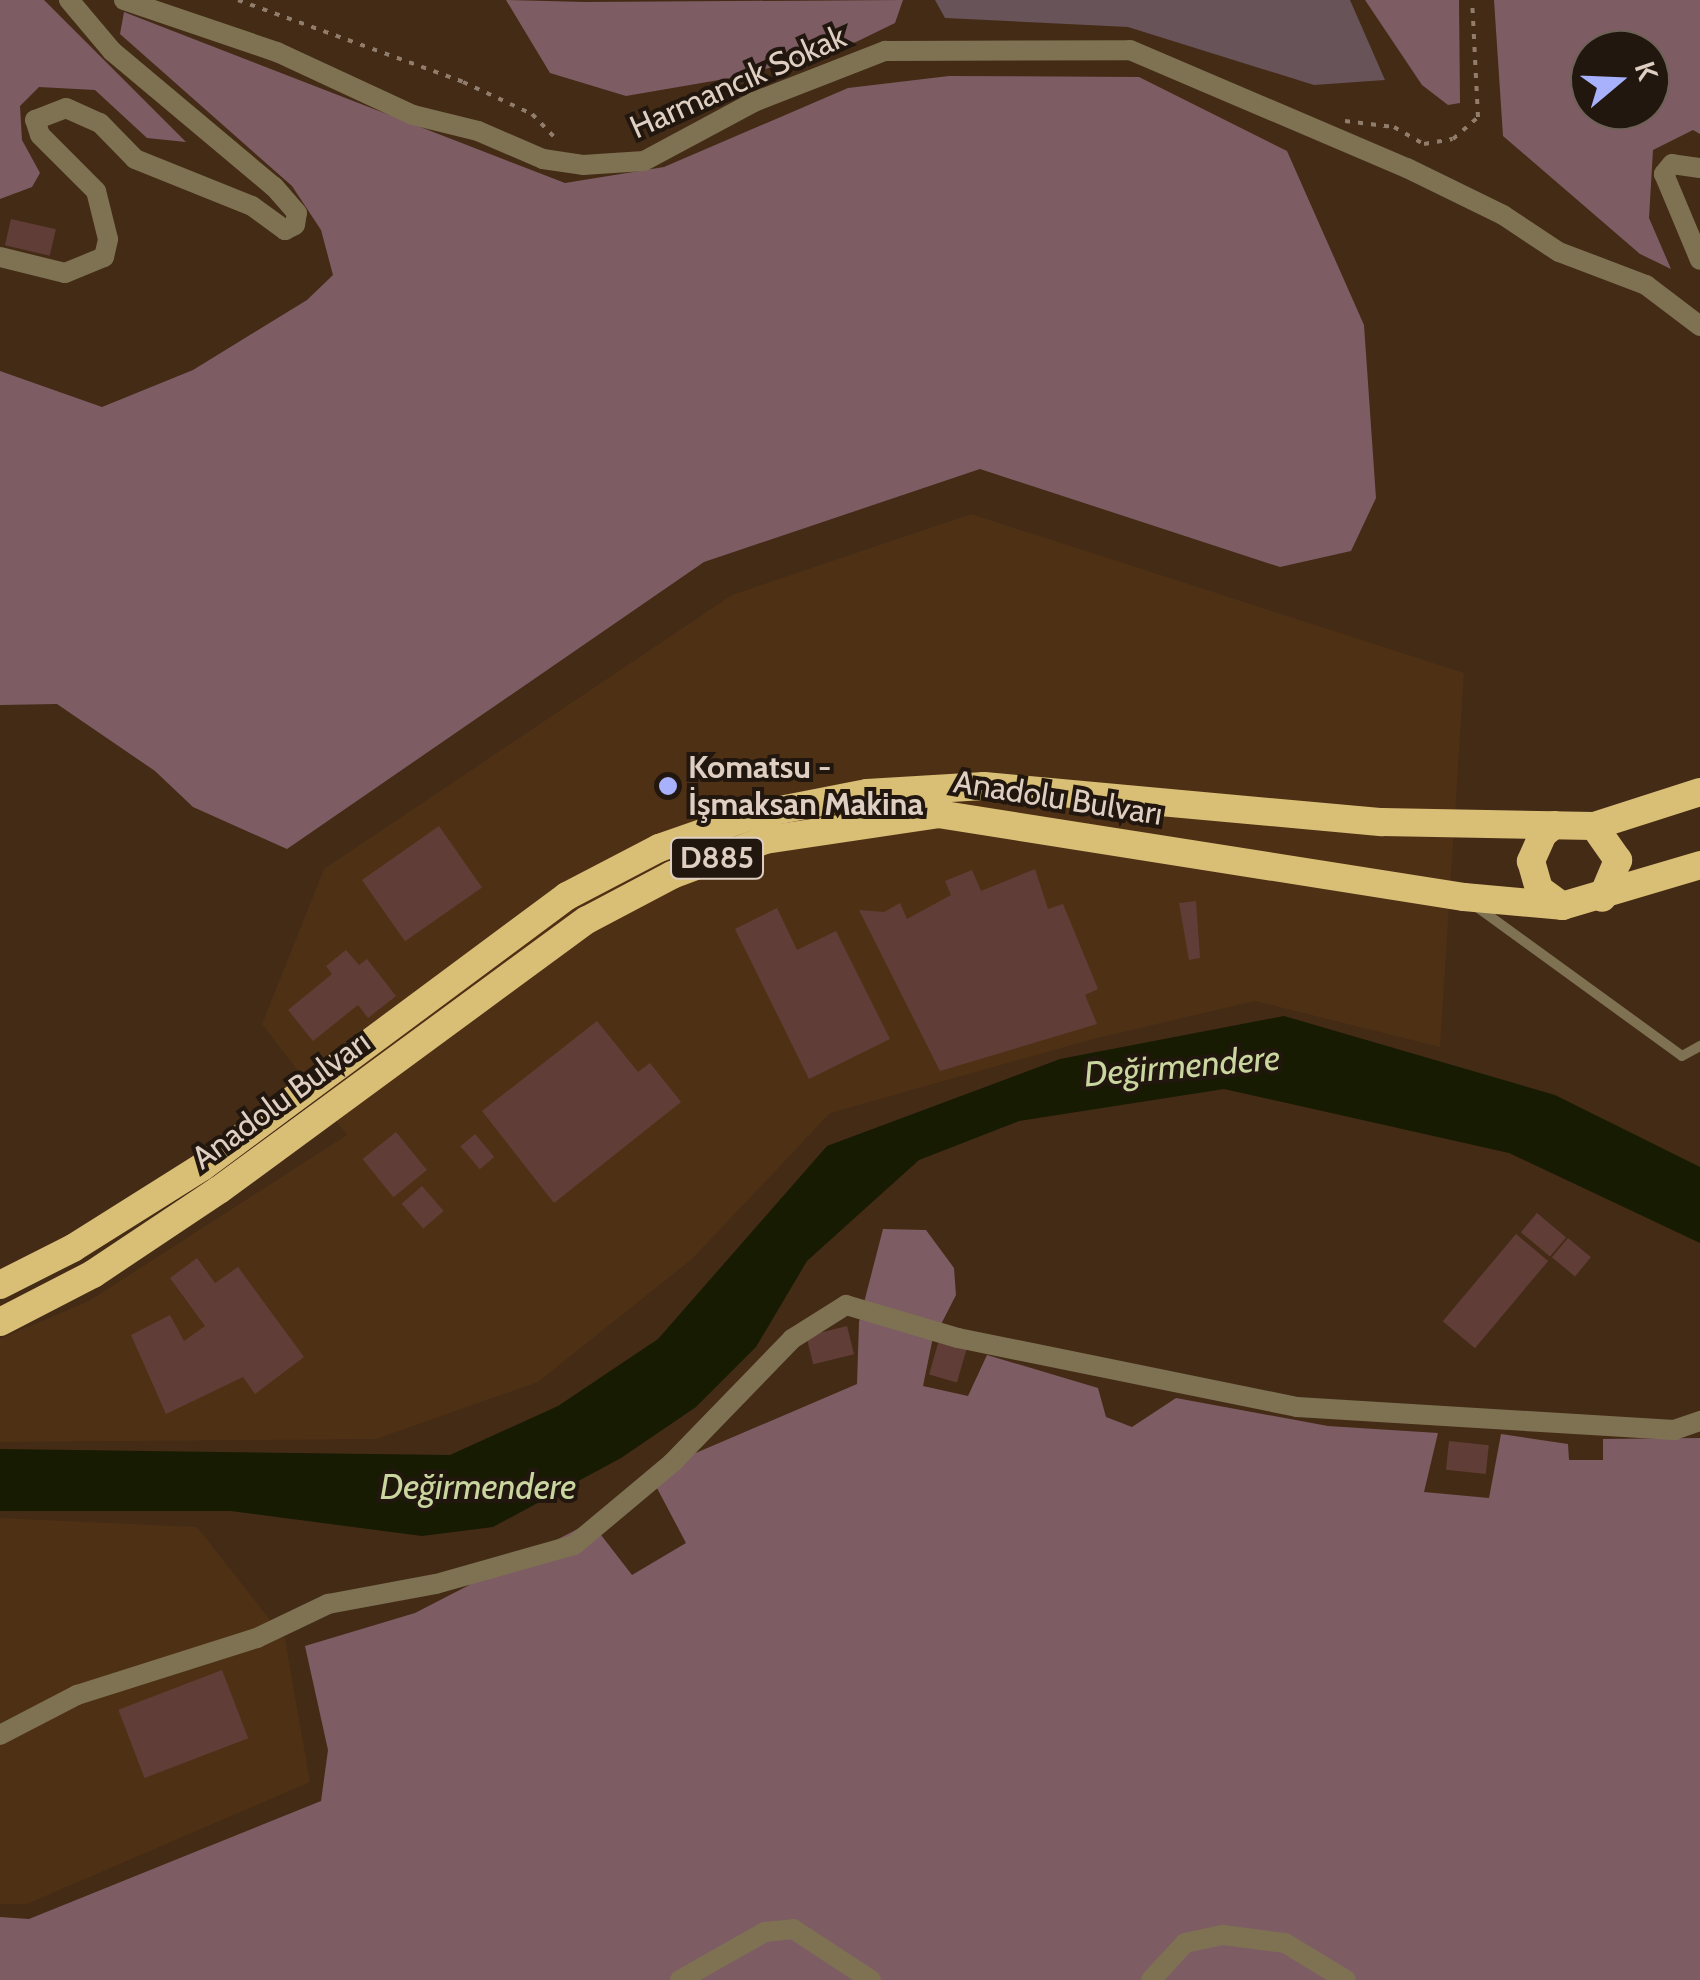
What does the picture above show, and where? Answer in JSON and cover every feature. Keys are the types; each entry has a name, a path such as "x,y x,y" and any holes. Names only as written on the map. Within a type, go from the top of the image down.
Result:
{"highway":[{"name":"Anadolu Bulvarı","path":"0,1285 74,1248 202,1167 567,896 658,848 754,816 867,793 984,786 1382,822 1594,826 1700,792"},
{"name":"Anadolu Bulvarı","path":"0,1322 94,1274 219,1190 587,920 672,875 765,840 938,814 1464,897 1562,906 1602,898 1700,865"},
{"path":"1554,825 1542,834 1530,861 1538,889 1562,906"},
{"path":"1594,826 1618,860 1602,898"}],"street":[{"path":"0,257 65,273 104,257 108,239 96,191 40,135 35,120 66,108 100,123 136,158 252,206 285,230 294,225 297,213 274,187 112,51 68,0"},
{"name":"Harmancık Sokak","path":"124,0 277,52 414,115 478,130 543,159 583,165 644,161 754,102 885,50 1130,50 1324,132 1503,215 1558,252 1646,286 1700,326"},
{"path":"1700,168 1672,164 1664,174 1700,260"},
{"path":"0,1735 77,1695 257,1638 328,1604 436,1584 574,1545 672,1463 792,1339 846,1306 958,1338 1297,1407 1674,1430 1700,1422"},
{"path":"680,1980 765,1932 793,1929 871,1980"},
{"path":"1150,1980 1185,1942 1223,1935 1286,1943 1346,1980"}],"lane":[{"path":"1464,897 1682,1056 1700,1046"}],"path":[{"path":"238,0 532,114 583,165"},
{"path":"1324,132 1349,119 1394,127 1424,144 1452,138 1478,117 1472,0"}],"shaded area":[{"path":"0,0 44,0 186,142 147,138 95,90 39,87 20,106 22,140 40,173 32,187 0,199"},
{"path":"506,0 903,0 895,23 856,42 742,76 626,96 550,73"},
{"path":"935,0 1350,0 1385,80 1314,85 1128,27 945,18"},
{"path":"1365,0 1459,0 1460,103 1448,105 1422,85"},
{"path":"1494,0 1700,0 1700,134 1693,130 1653,150 1649,218 1671,269 1640,254 1503,136"},
{"path":"124,12 565,183 664,167 848,88 949,76 1139,77 1287,151 1364,325 1376,498 1351,551 1280,567 980,469 704,562 287,849 193,807 155,771 57,704 0,705 0,371 102,407 193,370 307,300 333,275 321,230 292,186 120,34"},
{"path":"971,514 1464,673 1440,1047 1255,1001 1093,1039 830,1113 692,1259 538,1382 376,1439 0,1442 0,1339 89,1301 347,1135 262,1024 324,869 732,595"},
{"path":"883,1229 926,1230 954,1268 956,1295 932,1342 923,1386 968,1396 987,1355 1098,1388 1106,1417 1132,1427 1176,1398 1328,1426 1438,1433 1424,1492 1489,1498 1501,1434 1568,1444 1569,1460 1603,1460 1603,1439 1700,1438 1700,1980 0,1980 0,1917 29,1919 321,1801 328,1750 305,1646 415,1613 591,1522 632,1575 686,1543 649,1473 857,1384 859,1322"},
{"path":"0,1518 197,1527 285,1639 310,1782 27,1904 0,1904"}],"water":[{"name":"Değirmendere","path":"1284,1016 1555,1095 1700,1167 1700,1243 1509,1153 1224,1089 1019,1121 919,1160 807,1261 756,1347 696,1407 621,1458 493,1527 422,1536 231,1511 0,1511 0,1449 450,1455 558,1406 658,1339 827,1146 1060,1059"}],"building":[{"path":"11,219 56,229 50,256 5,245"},
{"path":"439,826 482,887 405,941 362,880"},
{"path":"1035,869 1048,909 1063,904 1098,989 1085,995 1097,1024 940,1071 859,910 884,912 900,903 907,919 951,895 945,881 972,870 981,891"},
{"path":"1196,901 1200,958 1189,960 1179,903"},
{"path":"777,908 797,950 836,931 890,1039 809,1079 735,929"},
{"path":"346,950 359,965 367,959 396,996 368,1018 358,1005 313,1041 288,1010 332,974 326,966"},
{"path":"597,1021 638,1072 650,1063 681,1102 554,1203 482,1111"},
{"path":"396,1132 427,1170 393,1197 363,1159"},
{"path":"475,1134 494,1157 480,1169 460,1146"},
{"path":"422,1186 444,1211 423,1229 402,1204"},
{"path":"1537,1213 1566,1237 1550,1257 1521,1232"},
{"path":"1516,1234 1548,1261 1475,1348 1443,1321"},
{"path":"1568,1238 1591,1257 1575,1276 1552,1257"},
{"path":"197,1258 215,1283 238,1267 304,1357 255,1394 243,1377 166,1414 131,1335 170,1315 184,1341 205,1326 170,1278"},
{"path":"847,1326 854,1354 813,1364 806,1336"},
{"path":"939,1340 967,1348 957,1383 929,1375"},
{"path":"1449,1441 1489,1445 1486,1474 1446,1470"},
{"path":"222,1670 248,1738 145,1778 118,1710"}],"place":[{"name":"Komatsu - İşmaksan Makina","path":"668,786"}]}
